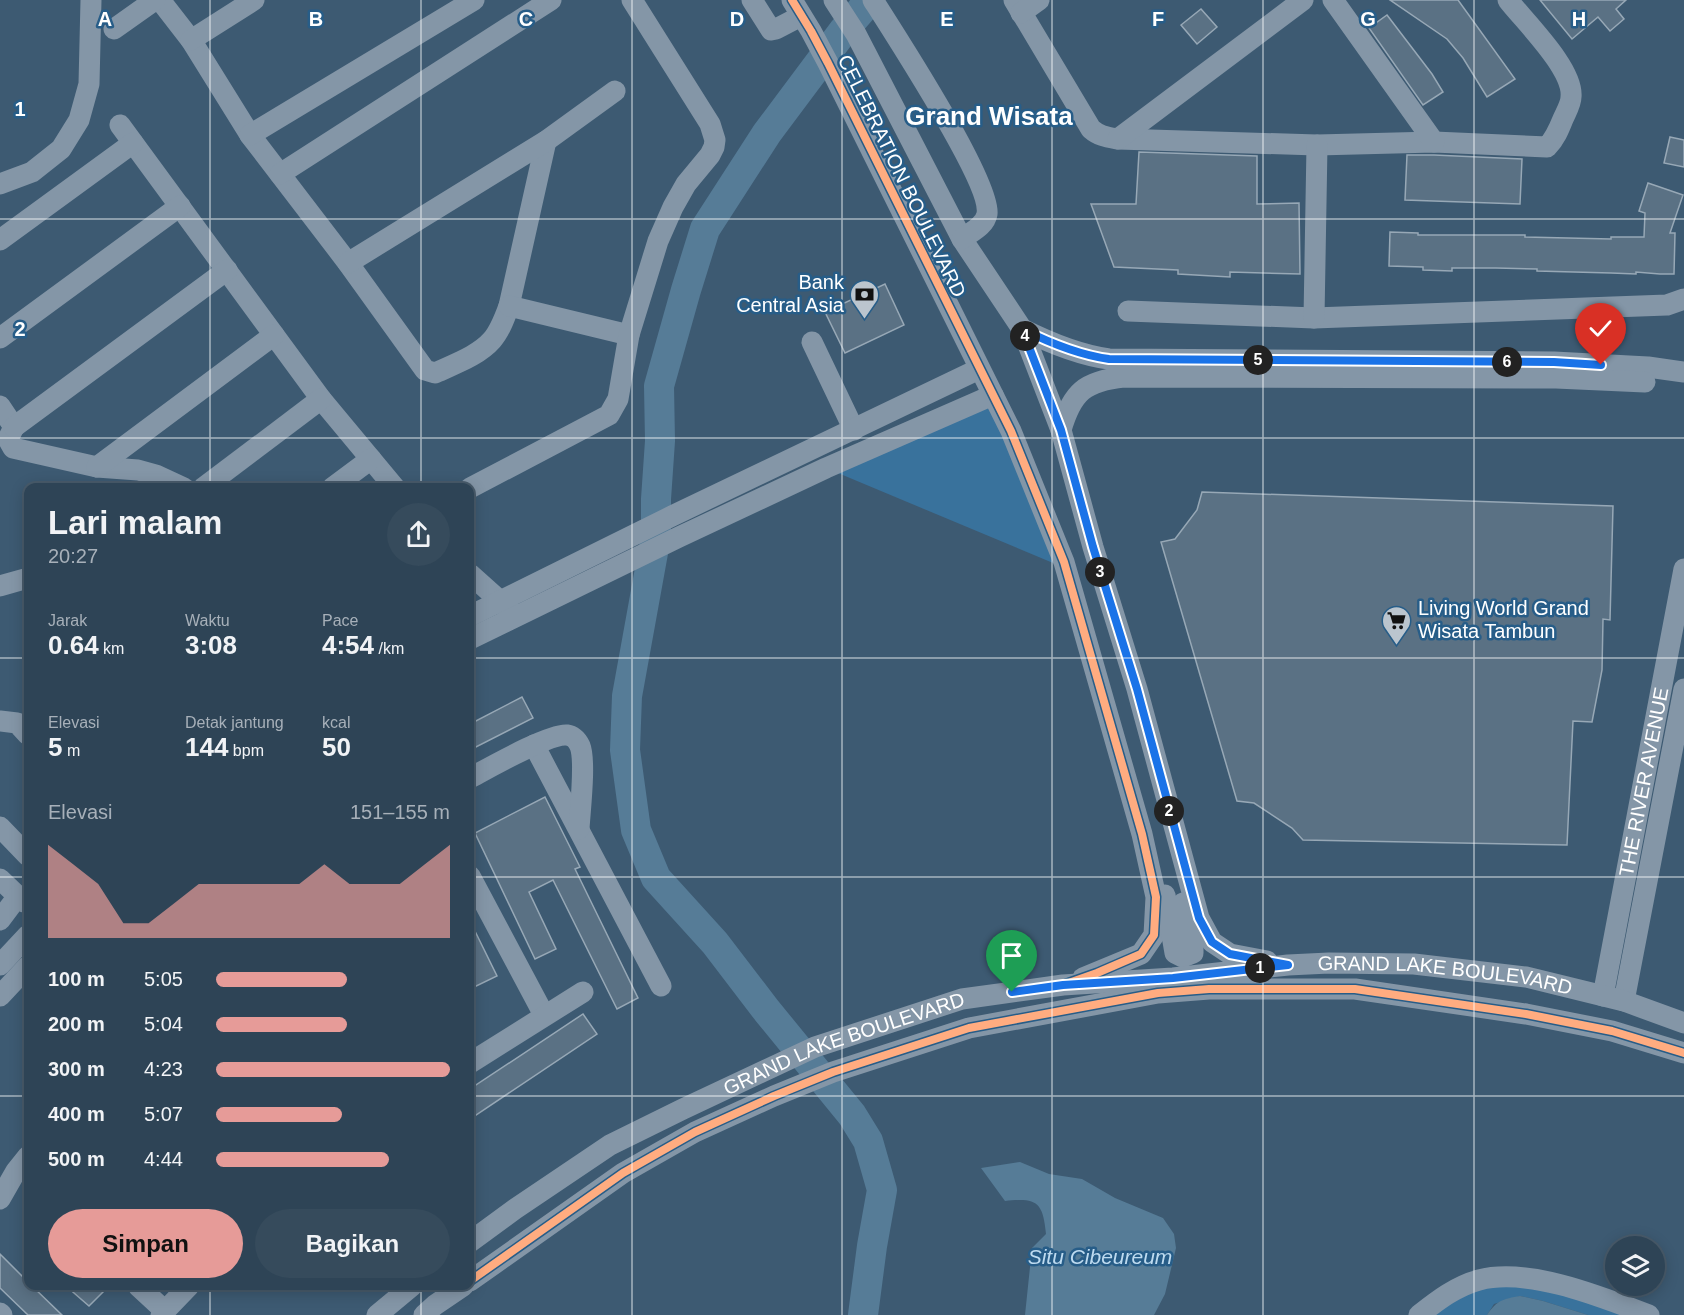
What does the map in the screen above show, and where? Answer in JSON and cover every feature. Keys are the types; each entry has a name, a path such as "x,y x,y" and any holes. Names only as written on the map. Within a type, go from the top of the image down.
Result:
{"street":[{"path":"0,184 32,172 61,149 79,120 89,84 91,0"},
{"path":"114,29 155,0"},
{"path":"160,0 191,40 250,135 348,263 425,370 429,372 435,373 478,352 493,339 509,306 546,141"},
{"path":"191,40 254,0"},
{"path":"250,135 474,0"},
{"path":"280,174 551,0"},
{"path":"474,486 609,415 618,399 629,335 658,241 673,207 686,184 710,155 715,140 710,124 632,0"},
{"path":"752,0 771,30 801,16"},
{"path":"1039,0 1018,6 1091,129 1098,135 1118,139 1317,145 1434,142 1547,147 1555,137 1568,109 1572,96 1570,88 1558,60 1508,0"},
{"path":"1118,139 1303,0"},
{"path":"1333,0 1434,142"},
{"name":"CELEBRATION BOULEVARD","path":"836,3 856,34 962,239 1022,329 1061,430"},
{"path":"876,4 971,164 986,200 987,216 982,225 962,239"},
{"name":"CELEBRATION BOULEVARD","path":"801,16 828,63 1011,431 1064,562 1142,834"},
{"path":"348,263 546,141 615,91"},
{"path":"120,125 321,399 391,483"},
{"path":"0,240 133,143"},
{"path":"1314,318 1317,145"},
{"path":"0,338 180,206"},
{"path":"0,221 28,220"},
{"path":"173,483 138,470 97,467 13,448 8,439 14,427 227,270"},
{"path":"1128,311 1314,318 1667,305 1684,299"},
{"path":"509,306 629,335"},
{"path":"1022,329 1056,345 1090,357 1109,359 1554,362 1648,367 1684,372"},
{"path":"97,467 274,335"},
{"path":"812,342 854,430"},
{"path":"474,637 516,616 644,542 672,516 979,369"},
{"path":"1288,965 1230,954 1212,942 1199,918 1137,689 1093,547 1061,430 1067,408 1078,394 1093,383 1124,377 1556,378 1659,382 1684,386"},
{"path":"474,614 644,542 679,537 826,468 993,395"},
{"path":"209,483 321,399"},
{"path":"0,405 14,427"},
{"path":"339,483 371,459"},
{"name":"THE RIVER AVENUE","path":"1603,996 1684,569"},
{"path":"474,577 516,616"},
{"path":"0,586 24,579"},
{"name":"THE RIVER AVENUE","path":"1624,1001 1684,689"},
{"path":"0,721 17,723 24,731"},
{"path":"474,776 534,745 561,735 569,735 576,739 581,748 579,830"},
{"path":"1142,834 1154,843 1175,953 1183,957 1193,953 1193,945 1155,787 1150,741"},
{"path":"534,745 661,986"},
{"path":"0,827 24,852"},
{"path":"1063,985 1141,954 1154,935 1156,897 1142,834"},
{"path":"0,879 21,899 0,920"},
{"path":"474,884 544,1015"},
{"path":"0,965 24,939"},
{"name":"GRAND LAKE BOULEVARD","path":"474,1239 610,1145 815,1047 962,999 1063,985 1173,978 1288,965 1414,964 1526,977 1624,1001 1684,1023"},
{"path":"0,996 24,970"},
{"name":"GRAND LAKE BOULEVARD","path":"474,1278 623,1173 695,1132 833,1072 969,1028 1158,993 1209,989 1355,988 1526,1014 1611,1031 1684,1053"},
{"path":"474,1060 583,992"},
{"path":"0,1198 24,1170"},
{"path":"1419,1315 1444,1296 1477,1280 1497,1277 1522,1278 1586,1291 1648,1315"},
{"path":"142,1290 163,1313 185,1290"},
{"path":"377,1315 407,1290"},
{"path":"424,1315 457,1290"}],"shaded area":[{"path":"993,395 1065,568 826,468"},
{"path":"1497,1277 1649,1315 1588,1315 1520,1296 1494,1304 1487,1315 1419,1315"}],"water":[{"name":"Situ Cibeureum","path":"1020,1162 1049,1174 1082,1179 1115,1198 1163,1218 1174,1234 1176,1248 1165,1294 1154,1315 1025,1315 1032,1248 1046,1234 1043,1214 1040,1208 1031,1201 1005,1201 981,1168"},
{"path":"1520,1296 1588,1315 1487,1315 1501,1301"}],"building":[{"path":"1390,0 1458,0 1515,79 1487,97 1463,58 1447,39"},
{"path":"1540,0 1626,0 1616,9 1624,19 1610,31 1598,17 1572,39"},
{"path":"1201,9 1217,27 1197,44 1181,25"},
{"path":"1387,15 1443,92 1423,105 1369,28"},
{"path":"1670,137 1684,140 1684,167 1664,163"},
{"path":"1139,152 1257,156 1257,204 1299,203 1300,274 1230,272 1230,277 1178,274 1178,270 1114,267 1091,204 1136,204"},
{"path":"1407,155 1522,159 1520,204 1405,200"},
{"path":"1648,183 1683,195 1670,233 1675,233 1674,274 1496,268 1452,268 1452,271 1389,266 1390,232 1418,233 1418,235 1525,235 1525,237 1611,239 1611,237 1644,237 1645,213 1639,211"},
{"name":"Bank Central Asia","path":"885,284 904,325 845,353 825,312"},
{"name":"Living World Grand Wisata Tambun","path":"1202,492 1613,506 1610,620 1603,619 1602,670 1592,722 1573,721 1567,845 1303,840 1292,828 1254,803 1237,801 1161,542 1175,539 1197,510"},
{"path":"522,697 533,718 474,748 474,722"},
{"path":"545,797 580,867 575,869 638,998 617,1009 553,880 529,892 556,949 535,959 475,833"},
{"path":"474,929 497,976 474,987"},
{"path":"583,1014 597,1034 474,1116 474,1086"},
{"path":"0,1254 24,1278 24,1290 36,1290 62,1315 28,1315 0,1288"},
{"path":"71,1290 105,1290 89,1306"}],"waterway":[{"path":"863,1315 882,1190 868,1141 852,1115 715,943 656,878 636,830 625,750 627,696 656,536 660,441 659,386 705,229 767,133 844,30 870,0"}],"cycle path":[{"path":"792,0 828,63 1011,431 1064,562 1142,834 1156,897 1154,935 1141,954 1063,985"},
{"path":"474,1278 623,1173 695,1132 833,1072 969,1028 1158,993 1209,989 1355,989 1526,1014 1612,1031 1684,1053"}],"place":[{"name":"Bank Central Asia","path":"865,320"},
{"name":"Living World Grand Wisata Tambun","path":"1397,646"}],"district":[{"name":"Grand Wisata","path":"989,116"}],"route":[{"path":"1012,992 1063,985 1173,978 1288,965 1230,954 1212,942 1199,918 1137,689 1093,547 1061,430 1022,329 1056,345 1090,357 1109,359 1554,362 1601,365"}]}
